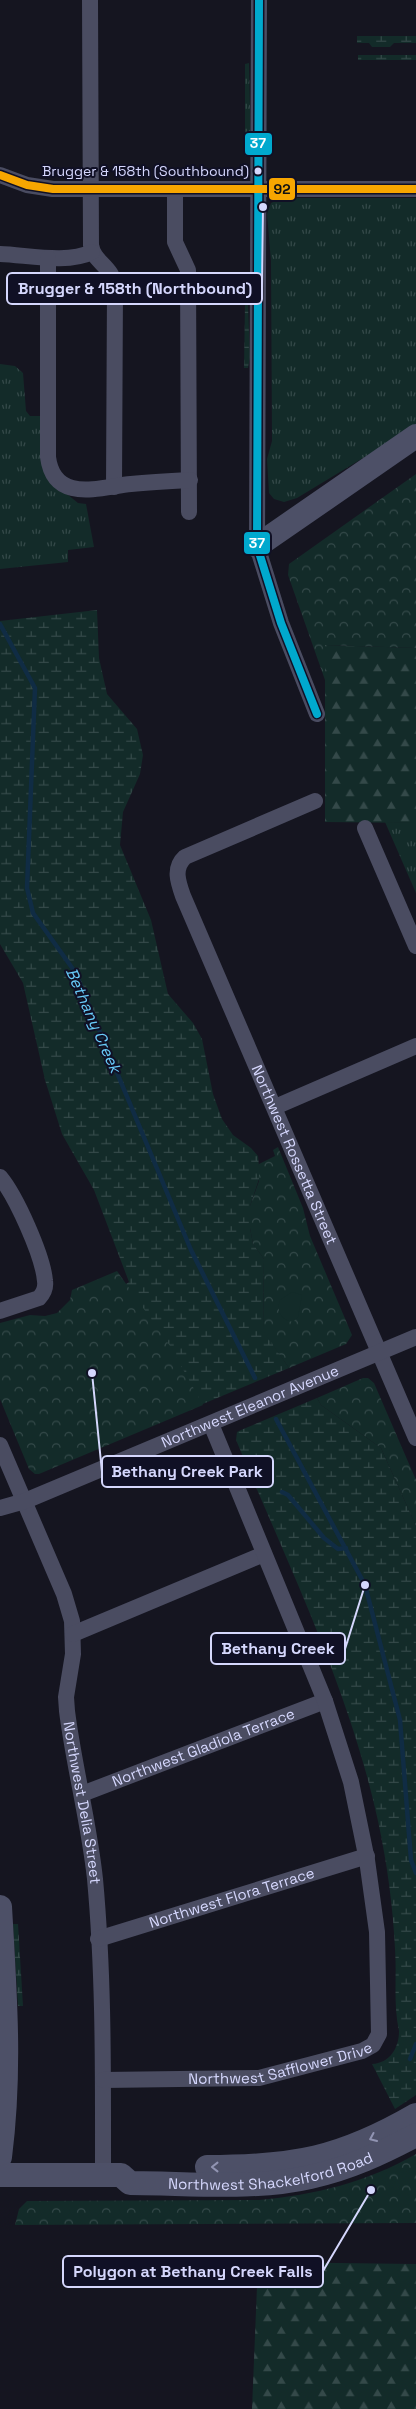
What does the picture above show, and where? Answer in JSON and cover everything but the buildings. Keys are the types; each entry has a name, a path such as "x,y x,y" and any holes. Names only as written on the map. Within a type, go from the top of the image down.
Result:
{"street":[{"path":"90,0 89,189 92,202 92,252 112,272 114,281 114,486"},
{"path":"259,0 257,546 281,623 317,714"},
{"path":"0,175 15,182 40,188 175,190 416,189"},
{"path":"175,190 175,242 188,270 189,512"},
{"path":"0,254 48,258 82,256 92,252"},
{"path":"48,258 48,462 58,478 68,487 84,491 114,486 190,480"},
{"path":"257,546 416,436"},
{"name":"Northwest Rossetta Street","path":"315,801 185,857 180,862 177,870 183,896 275,1107 378,1352 412,1416 416,1438"},
{"path":"364,828 416,946"},
{"path":"275,1107 416,1046"},
{"path":"0,1176 17,1203 40,1260 45,1282 43,1294 39,1298 0,1311"},
{"name":"Northwest Eleanor Avenue","path":"0,1508 25,1501 416,1337"},
{"name":"Northwest Safflower Drive","path":"104,2080 259,2078 362,2051 373,2045 379,2034 377,1932 367,1856 351,1782 325,1700 211,1424"},
{"name":"Northwest Delia Street","path":"0,1446 64,1594 73,1634 67,1711 95,1880 104,2080 112,2175"},
{"path":"73,1634 264,1554"},
{"name":"Northwest Gladiola Terrace","path":"82,1794 325,1700"},
{"name":"Northwest Flora Terrace","path":"98,1939 367,1856"},
{"path":"0,1907 8,2068 7,2098 0,2157"},
{"name":"Northwest Shackelford Road","path":"0,2175 112,2175 130,2167 252,2167 309,2160 334,2154 376,2137 416,2115"},
{"name":"Northwest Shackelford Road","path":"112,2175 130,2183 276,2182 308,2178 345,2168 383,2152 416,2135"}],"green space":[{"path":"357,36 416,36 416,43 394,43 390,47 372,47 369,43 357,43"},
{"path":"358,55 416,55 416,60 358,60"},
{"path":"249,63 251,156 245,156 245,64"},
{"path":"282,198 416,198 416,426 297,498 284,502 274,499 269,493 267,459 272,441 271,261 267,214 271,203"},
{"path":"245,304 248,304 250,357 248,368 244,368"},
{"path":"0,364 15,366 23,373 26,411 30,416 40,416 51,481 78,503 86,504 94,547 68,550 68,562 0,569"},
{"path":"416,474 416,648 325,645 325,680 288,575 289,564"},
{"path":"97,610 99,658 107,694 137,729 143,755 140,774 123,812 120,845 151,920 168,994 193,1023 202,1039 213,1094 222,1119 233,1135 251,1148 258,1156 260,1176 250,1206 250,1228 253,1244 264,1259 263,1330 289,1368 198,1406 119,1289 129,1282 94,1190 62,1134 45,1080 23,983 0,944 0,621"},
{"path":"325,645 416,648 416,823 325,822"},
{"path":"385,822 416,823 416,893"},
{"path":"278,1147 303,1208 310,1236 352,1335 346,1344 289,1368 263,1331 264,1259 253,1244 250,1228 250,1206 259,1181 259,1164 275,1156 273,1150"},
{"path":"117,1271 170,1346 203,1405 39,1474 35,1474 29,1469 0,1399 0,1323 30,1315 45,1316 57,1313 70,1300 72,1290"},
{"path":"292,1292 302,1295 298,1317 293,1322 283,1317 279,1312 280,1300"},
{"path":"363,1378 368,1378 374,1383 416,1480 416,1526 381,1448 321,1405 317,1398"},
{"path":"317,1398 321,1405 381,1448 416,1526 416,2095 395,2109 372,2064 384,2061 392,2054 399,2037 396,2011 396,1959 393,1917 378,1821 366,1772 334,1675 236,1440 237,1432"},
{"path":"13,1924 18,1924 23,2006 18,2006"},
{"path":"416,2154 416,2223 15,2225 19,2209 27,2201 259,2200 280,2198 320,2191 360,2180"},
{"path":"258,2262 416,2264 416,2409 252,2409"}],"waterway":[{"name":"Bethany Creek","path":"0,624 35,688 27,888 33,913 75,972 191,1250 255,1378"},
{"name":"Bethany Creek","path":"276,1419 365,1585 400,1720 411,1860 416,1873"},
{"path":"282,1492 288,1495 324,1538 338,1549 346,1548"},
{"name":"Bethany Creek","path":"410,2059 416,2044"}],"transit line":[{"name":"37","path":"259,0 257,546 281,623 317,714"},
{"name":"92","path":"0,175 27,185 53,189 416,189"}],"place":[{"name":"Brugger & 158th (Southbound)","path":"258,171"},
{"name":"Brugger & 158th (Northbound)","path":"263,207"},
{"name":"Bethany Creek Park","path":"92,1373"},
{"name":"Bethany Creek","path":"365,1585"},
{"name":"Polygon at Bethany Creek Falls","path":"371,2190"}]}
